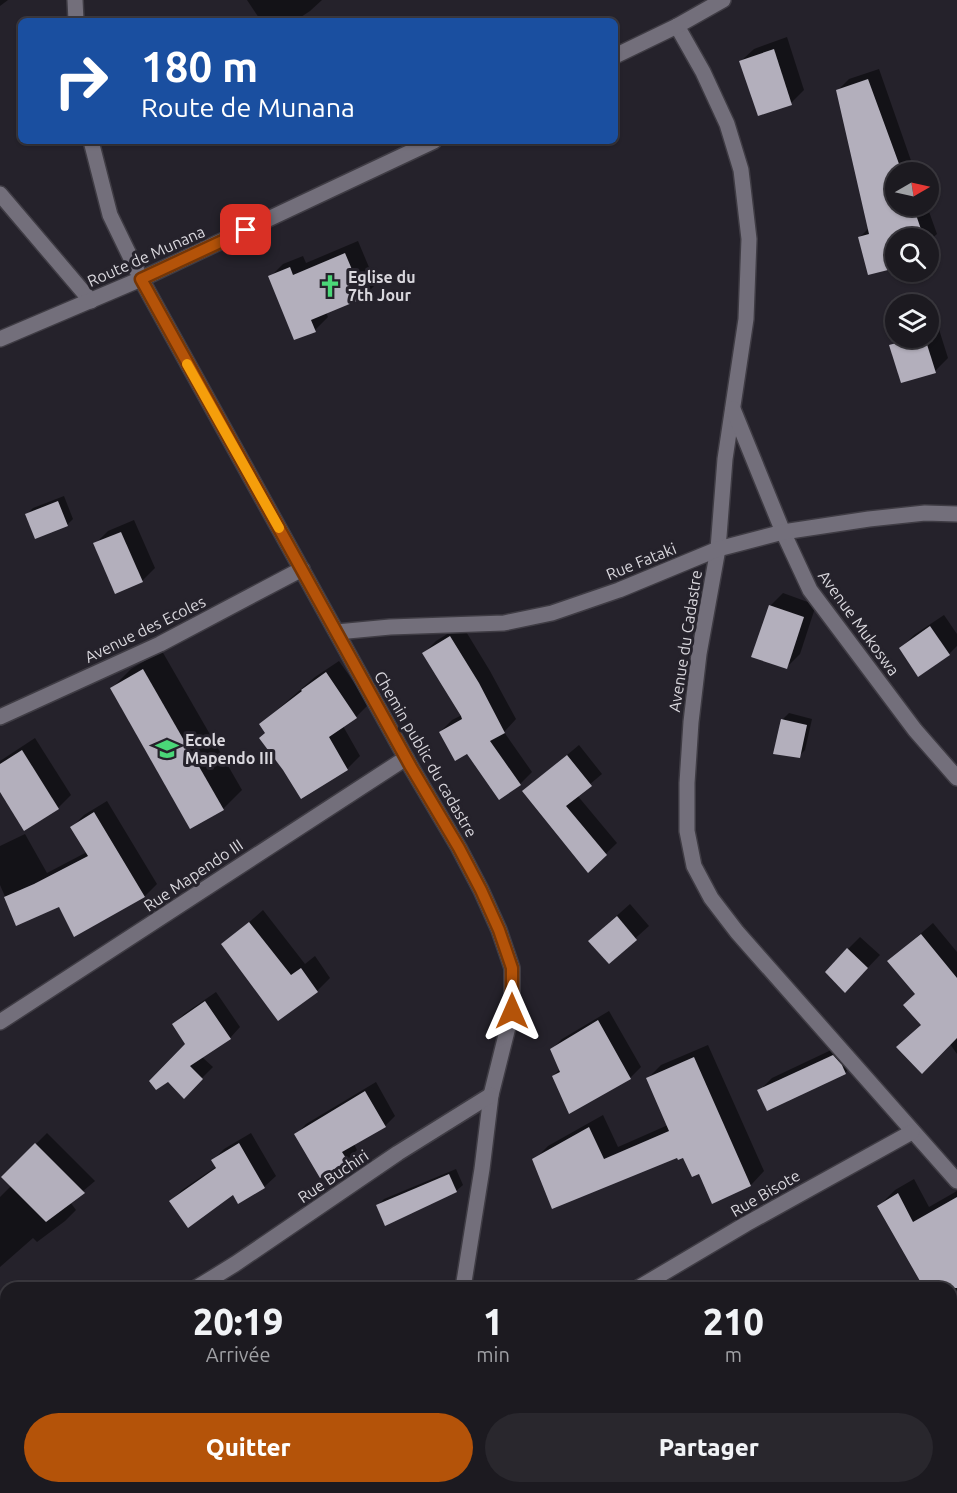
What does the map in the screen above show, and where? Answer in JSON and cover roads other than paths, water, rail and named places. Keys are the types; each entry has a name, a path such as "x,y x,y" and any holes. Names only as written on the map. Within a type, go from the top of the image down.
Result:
{"street":[{"path":"75,0 76,18"},
{"path":"618,55 677,26 723,0"},
{"name":"Avenue du Cadastre","path":"677,26 703,72 727,124 741,170 749,239 746,318 725,459 718,549 699,654 691,722 687,831 694,866 711,898 736,932 957,1181"},
{"name":"Chemin public du cadastre","path":"92,144 110,215 141,279 481,890 499,930 512,968 512,1011 491,1095 465,1282"},
{"name":"Route de Munana","path":"0,339 141,279 428,144"},
{"path":"0,194 92,301"},
{"name":"Avenue Mukoswa","path":"732,406 783,532 810,590 915,730 957,778"},
{"name":"Rue Fataki","path":"337,632 390,627 504,623 552,613 619,590 718,549 783,532 925,513 957,514"},
{"name":"Avenue des Ecoles","path":"0,717 160,644 302,569"},
{"name":"Rue Mapendo III","path":"0,1022 112,951 270,844 406,758"},
{"name":"Rue Buchiri","path":"206,1282 398,1153 491,1095"},
{"name":"Rue Bisote","path":"648,1282 812,1186 912,1132"}],"place":[{"name":"Eglise du 7th Jour","path":"330,286"},
{"name":"Ecole Mapendo III","path":"167,749"}]}
